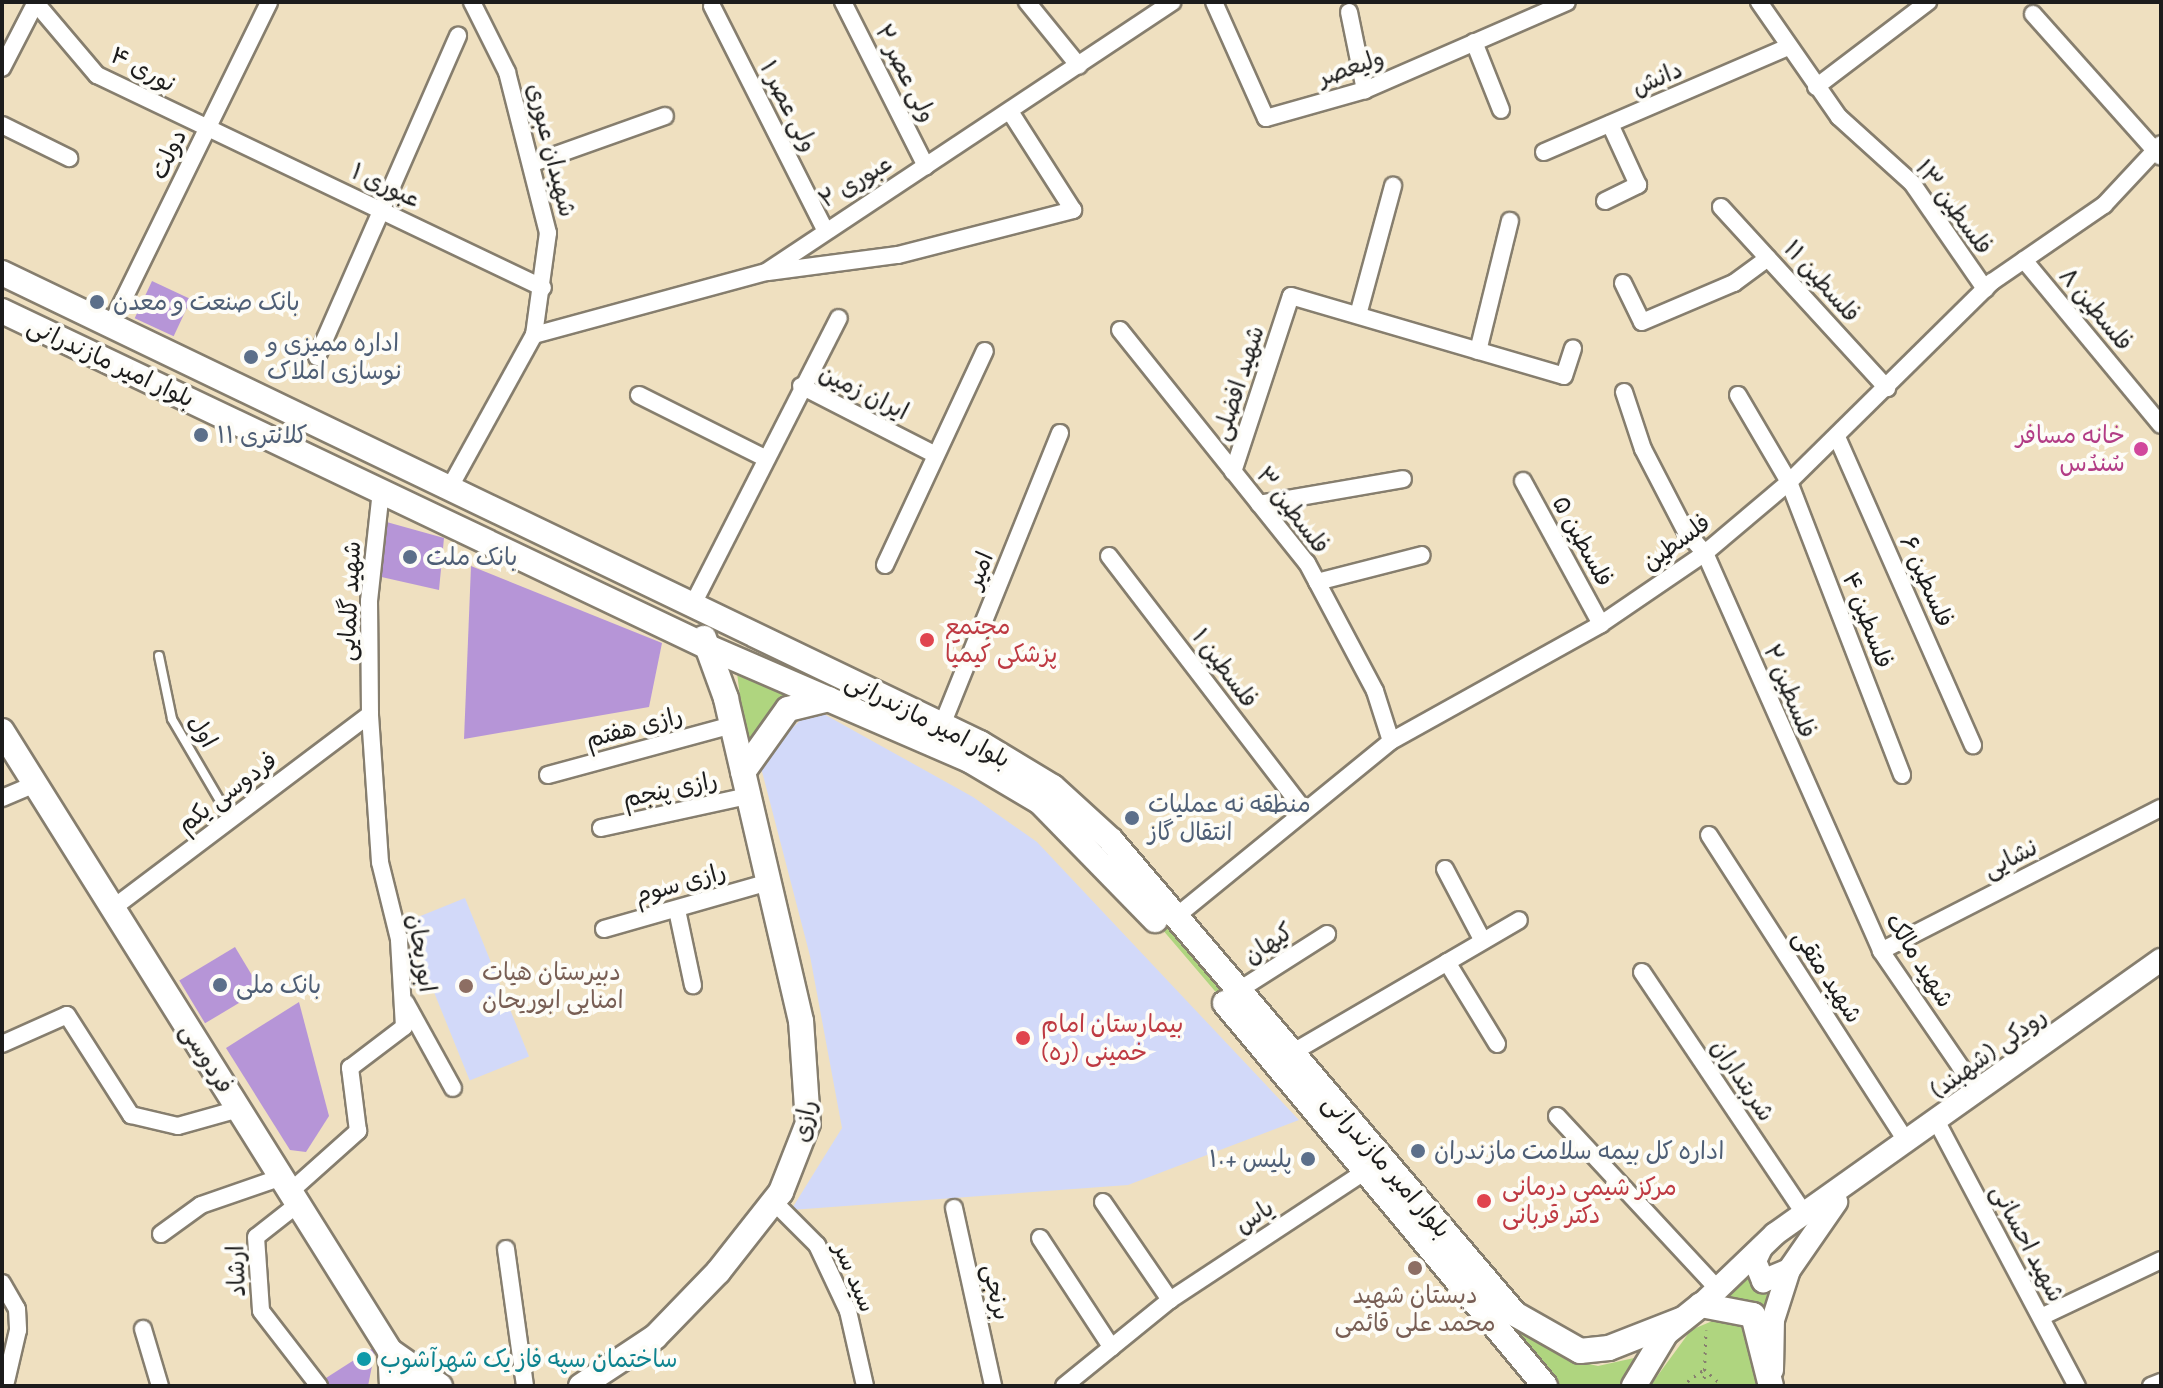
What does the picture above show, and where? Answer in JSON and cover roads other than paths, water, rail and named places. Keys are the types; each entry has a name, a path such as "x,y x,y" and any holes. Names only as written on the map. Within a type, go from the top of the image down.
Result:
{"main road":[{"name":"بلوار امیر مازندرانی","path":"2,273 942,725 1053,787 1111,840 1173,919 1515,1314 1538,1331 1580,1351 1609,1348 1702,1305"},
{"name":"بلوار امیر مازندرانی","path":"2,311 708,647 971,761 1040,802 1162,928 1545,1386"},
{"name":"رازی","path":"581,1386 604,1379 687,1305 774,1202 799,1150 811,1093 769,882 732,725 692,606"},
{"path":"746,784 788,709 829,699"},
{"name":"فردوسی","path":"2,731 412,1386"},
{"name":"رودکی (شهبند)","path":"1702,1305 1761,1248 2161,960"},
{"name":"رودکی (شهبند)","path":"1772,1385 1773,1320 1789,1270 1846,1188"},
{"path":"1761,1248 1755,1261 1763,1281 1789,1270"},
{"path":"1634,1386 1702,1305 1753,1315 1772,1385"},
{"path":"390,1351 392,1386"},
{"path":"390,1351 440,1386"}],"street":[{"name":"نوری ۴","path":"36,2 97,75 207,129"},
{"path":"2,68 36,2"},
{"name":"دولت","path":"110,327 269,2"},
{"name":"ولی عصر ۲","path":"843,2 926,166"},
{"path":"1027,2 1079,66"},
{"name":"عبوری ۲","path":"534,335 766,272 824,228 1011,113 1079,66 1150,8 1173,2"},
{"name":"ولیعصر","path":"1214,2 1266,118 1365,90 1567,2"},
{"name":"فلسطین ۱۳","path":"1759,2 1816,87 1912,183 1985,289"},
{"path":"1816,87 1928,2"},
{"name":"شهیدان عبوری","path":"450,487 534,335 543,288 548,233 533,163 507,72 477,4"},
{"name":"ولی عصر ۱","path":"712,6 824,228"},
{"path":"1349,12 1365,90"},
{"path":"2033,14 2159,150"},
{"path":"317,357 458,36"},
{"path":"1474,42 1501,110"},
{"name":"دانش","path":"1544,152 1788,47"},
{"path":"766,272 898,255 1073,210 1011,113"},
{"path":"533,163 665,116"},
{"path":"1605,201 1638,185 1610,124"},
{"path":"2,125 69,158"},
{"name":"عبوری ۱","path":"207,129 543,288"},
{"name":"فلسطین","path":"1173,919 1303,809 1391,741 1601,624 1705,553 1837,437 1985,289 2104,205 2159,150"},
{"path":"1393,186 1358,315 1564,376 1573,348"},
{"name":"فلسطین ۱۱","path":"1721,207 1887,388"},
{"path":"1478,351 1510,221"},
{"path":"1623,283 1642,322 1734,283 1768,258"},
{"name":"فلسطین ۸","path":"2024,260 2159,418"},
{"name":"شهید افضلی","path":"1233,472 1291,296 1358,315"},
{"path":"801,386 839,318"},
{"name":"فلسطین ۳","path":"1120,330 1317,582 1375,691 1391,741"},
{"path":"885,565 934,454 985,351"},
{"name":"ایران زمین","path":"692,606 801,386 934,454"},
{"name":"فلسطین ۲","path":"1624,392 1643,449 1705,553 1831,849"},
{"path":"639,395 765,458"},
{"name":"فلسطین ۴","path":"1738,395 1789,482 1902,775"},
{"name":"امیر","path":"942,725 1060,433"},
{"name":"فلسطین ۶","path":"1837,437 1973,745"},
{"path":"1259,504 1403,479"},
{"name":"فلسطین ۵","path":"1523,481 1601,624"},
{"name":"شهید گلمایی","path":"370,714 369,601 381,490"},
{"path":"1317,582 1422,555"},
{"name":"فلسطین ۱","path":"1109,556 1303,809"},
{"name":"فردوسی یکم","path":"113,908 370,714"},
{"name":"ابوریحان","path":"291,1190 358,1131 350,1068 404,1027 406,1003 380,862 370,714"},
{"name":"رازی هفتم","path":"548,775 732,725"},
{"path":"2,798 35,784"},
{"name":"رازی پنجم","path":"601,828 746,784"},
{"name":"نشایی","path":"1881,951 2161,808"},
{"name":"شهید متقی","path":"1709,835 1907,1142"},
{"name":"شهید مالک","path":"1831,849 1881,951 1978,1092"},
{"path":"1445,869 1483,941"},
{"name":"رازی سوم","path":"604,929 769,882"},
{"path":"677,910 693,985"},
{"path":"1290,1054 1519,920"},
{"name":"کیهان","path":"1236,992 1327,934"},
{"path":"1447,962 1497,1044"},
{"name":"شربتداران","path":"1642,972 1805,1215"},
{"path":"406,1003 453,1088"},
{"path":"2,1044 67,1015 131,1115 178,1126 239,1109"},
{"path":"1557,1116 1702,1305"},
{"name":"شهید احسانی","path":"1937,1122 2077,1386"},
{"name":"یاس","path":"1064,1386 1170,1300 1364,1172"},
{"path":"161,1234 201,1205 291,1190"},
{"name":"ارشاد","path":"291,1190 256,1237 261,1311 319,1386"},
{"name":"سید سر","path":"774,1202 817,1245 848,1311 865,1386"},
{"path":"1103,1202 1170,1300"},
{"name":"برنجی","path":"954,1208 993,1386"},
{"path":"1040,1238 1112,1348"},
{"path":"506,1249 525,1386"},
{"path":"2041,1317 2161,1260"},
{"path":"2,1283 18,1330 5,1386"},
{"path":"143,1329 160,1386"},
{"path":"2151,1386 2161,1382"}],"lane":[{"name":"اول","path":"159,656 172,719 231,819"}],"place":[{"name":"بانک صنعت و معدن","path":"97,302"},
{"name":"اداره ممیزی و نوسازی املاک","path":"251,357"},
{"name":"کلانتری ۱۱","path":"201,435"},
{"name":"خانه مسافر سُندُس","path":"2141,449"},
{"name":"بانک ملت","path":"410,557"},
{"name":"مجتمع پزشکی کیمیا","path":"927,640"},
{"name":"منطقه نه عملیات انتقال گاز","path":"1132,818"},
{"name":"بانک ملی","path":"220,985"},
{"name":"دبیرستان هیات امنایی ابوریحان","path":"466,986"},
{"name":"بیمارستان امام خمینی (ره)","path":"1023,1038"},
{"name":"اداره کل بیمه سلامت مازندران","path":"1418,1151"},
{"name":"پلیس +١٠","path":"1308,1159"},
{"name":"مرکز شیمی درمانی دکتر قربانی","path":"1484,1201"},
{"name":"دبستان شهید محمد علی قائمی","path":"1415,1268"},
{"name":"ساختمان سپه فاز یک شهرآشوب","path":"364,1359"}]}
